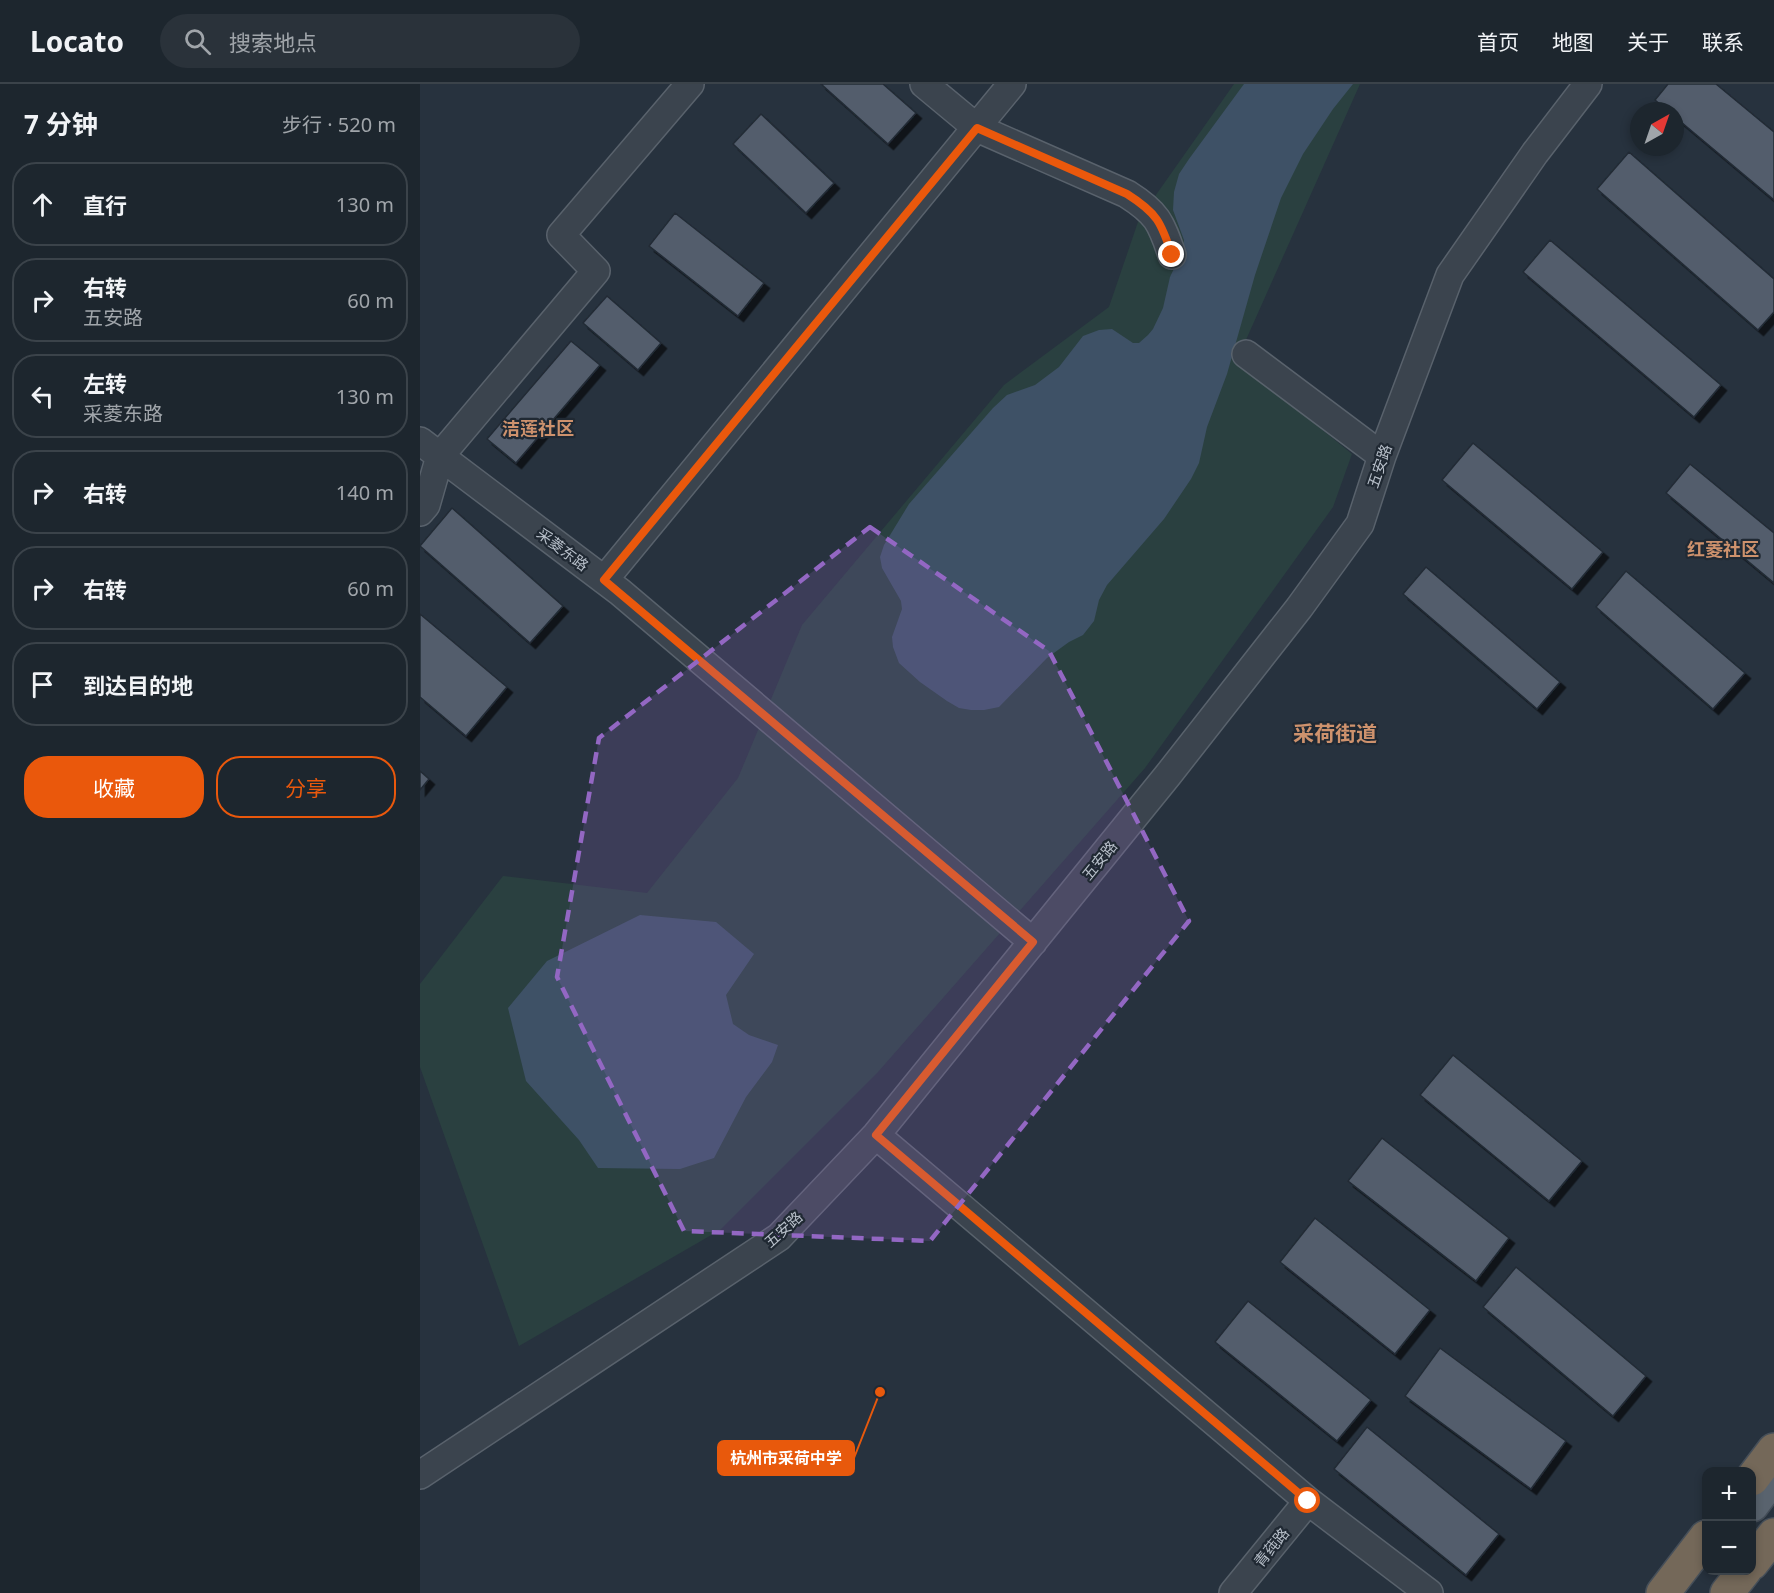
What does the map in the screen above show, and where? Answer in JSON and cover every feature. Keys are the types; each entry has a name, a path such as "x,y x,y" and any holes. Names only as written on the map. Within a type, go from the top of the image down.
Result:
{"highway":[{"path":"1756,1474 1774,1450"},
{"path":"1756,1558 1774,1535"},
{"path":"1663,1593 1702,1543"},
{"path":"1727,1593 1741,1575"}],"main road":[{"path":"1756,1500 1774,1476"},
{"path":"1684,1593 1702,1570"}],"street":[{"path":"420,512 426,505 430,449 596,271 561,235 690,84"},
{"path":"924,84 977,128 1133,198 1152,212 1160,223 1172,255"},
{"path":"604,580 1012,84"},
{"name":"五安路","path":"420,1475 779,1237 876,1135 1175,766 1299,608 1360,524 1382,456 1450,275 1535,153 1588,84"},
{"path":"1246,354 1382,456"},
{"name":"采菱东路","path":"430,449 604,580 1033,942"},
{"path":"876,1135 1308,1501 1429,1593"},
{"name":"青莼路","path":"1233,1593 1308,1501"}],"highlighted area":[{"path":"870,527 1049,651 1189,921 930,1241 684,1231 557,977 599,738"}],"green space":[{"path":"1234,84 1360,84 1237,360 1352,454 1333,507 1145,768 878,1072 720,1230 519,1346 420,1067 420,984 503,876 647,893 738,778 802,625 1004,385 1109,307 1139,219"}],"water":[{"path":"1244,84 1353,84 1303,154 1281,198 1255,275 1227,374 1207,427 1199,463 1164,519 1107,585 1099,600 1094,621 1083,635 1047,658 999,707 984,710 959,708 920,682 899,663 892,637 902,609 901,601 882,568 880,557 884,545 909,504 1007,395 1035,385 1059,367 1083,336 1099,330 1112,329 1133,343 1139,343 1153,329 1163,308 1170,277 1183,250 1184,240 1173,210 1174,192 1179,174"},
{"path":"640,915 716,922 754,954 726,995 733,1024 749,1035 778,1045 772,1062 746,1097 714,1158 680,1169 598,1168 579,1140 526,1081 508,1008 547,961"}],"building":[{"path":"821,84 883,84 916,113 888,144"},
{"path":"1668,84 1716,84 1774,132 1774,200 1684,125 1684,102 1657,102 1655,100"},
{"path":"761,114 834,183 806,213 733,144"},
{"path":"1629,152 1630,156 1634,156 1774,279 1774,312 1758,330 1597,189"},
{"path":"675,213 764,283 738,316 649,246"},
{"path":"1550,240 1721,385 1694,417 1523,272"},
{"path":"607,296 661,343 638,370 583,323"},
{"path":"571,341 600,365 516,463 487,439"},
{"path":"1473,443 1603,552 1572,589 1442,480"},
{"path":"1690,464 1774,533 1774,583 1666,493"},
{"path":"452,508 563,606 530,643 420,546"},
{"path":"1426,567 1560,682 1537,709 1403,594"},
{"path":"1626,571 1745,673 1713,709 1596,607"},
{"path":"420,614 507,687 466,736 420,697"},
{"path":"420,771 429,779 420,790"},
{"path":"1453,1055 1582,1161 1549,1201 1420,1095"},
{"path":"1382,1138 1509,1238 1476,1281 1348,1181"},
{"path":"1315,1218 1430,1310 1395,1354 1280,1262"},
{"path":"1516,1267 1646,1376 1613,1416 1483,1307"},
{"path":"1248,1301 1371,1400 1337,1441 1215,1342"},
{"path":"1440,1348 1566,1441 1531,1489 1405,1396"},
{"path":"1367,1427 1499,1534 1466,1575 1334,1469"}],"place":[{"name":"杭州市采荷中学","path":"880,1392"}],"district":[{"name":"洁莲社区","path":"538,428"},
{"name":"红菱社区","path":"1723,549"},
{"name":"采荷街道","path":"1335,733"}],"route":[{"path":"1172,255 1160,223 1152,212 1127,194 977,128 604,580 1033,942 876,1135 1308,1501"}]}
